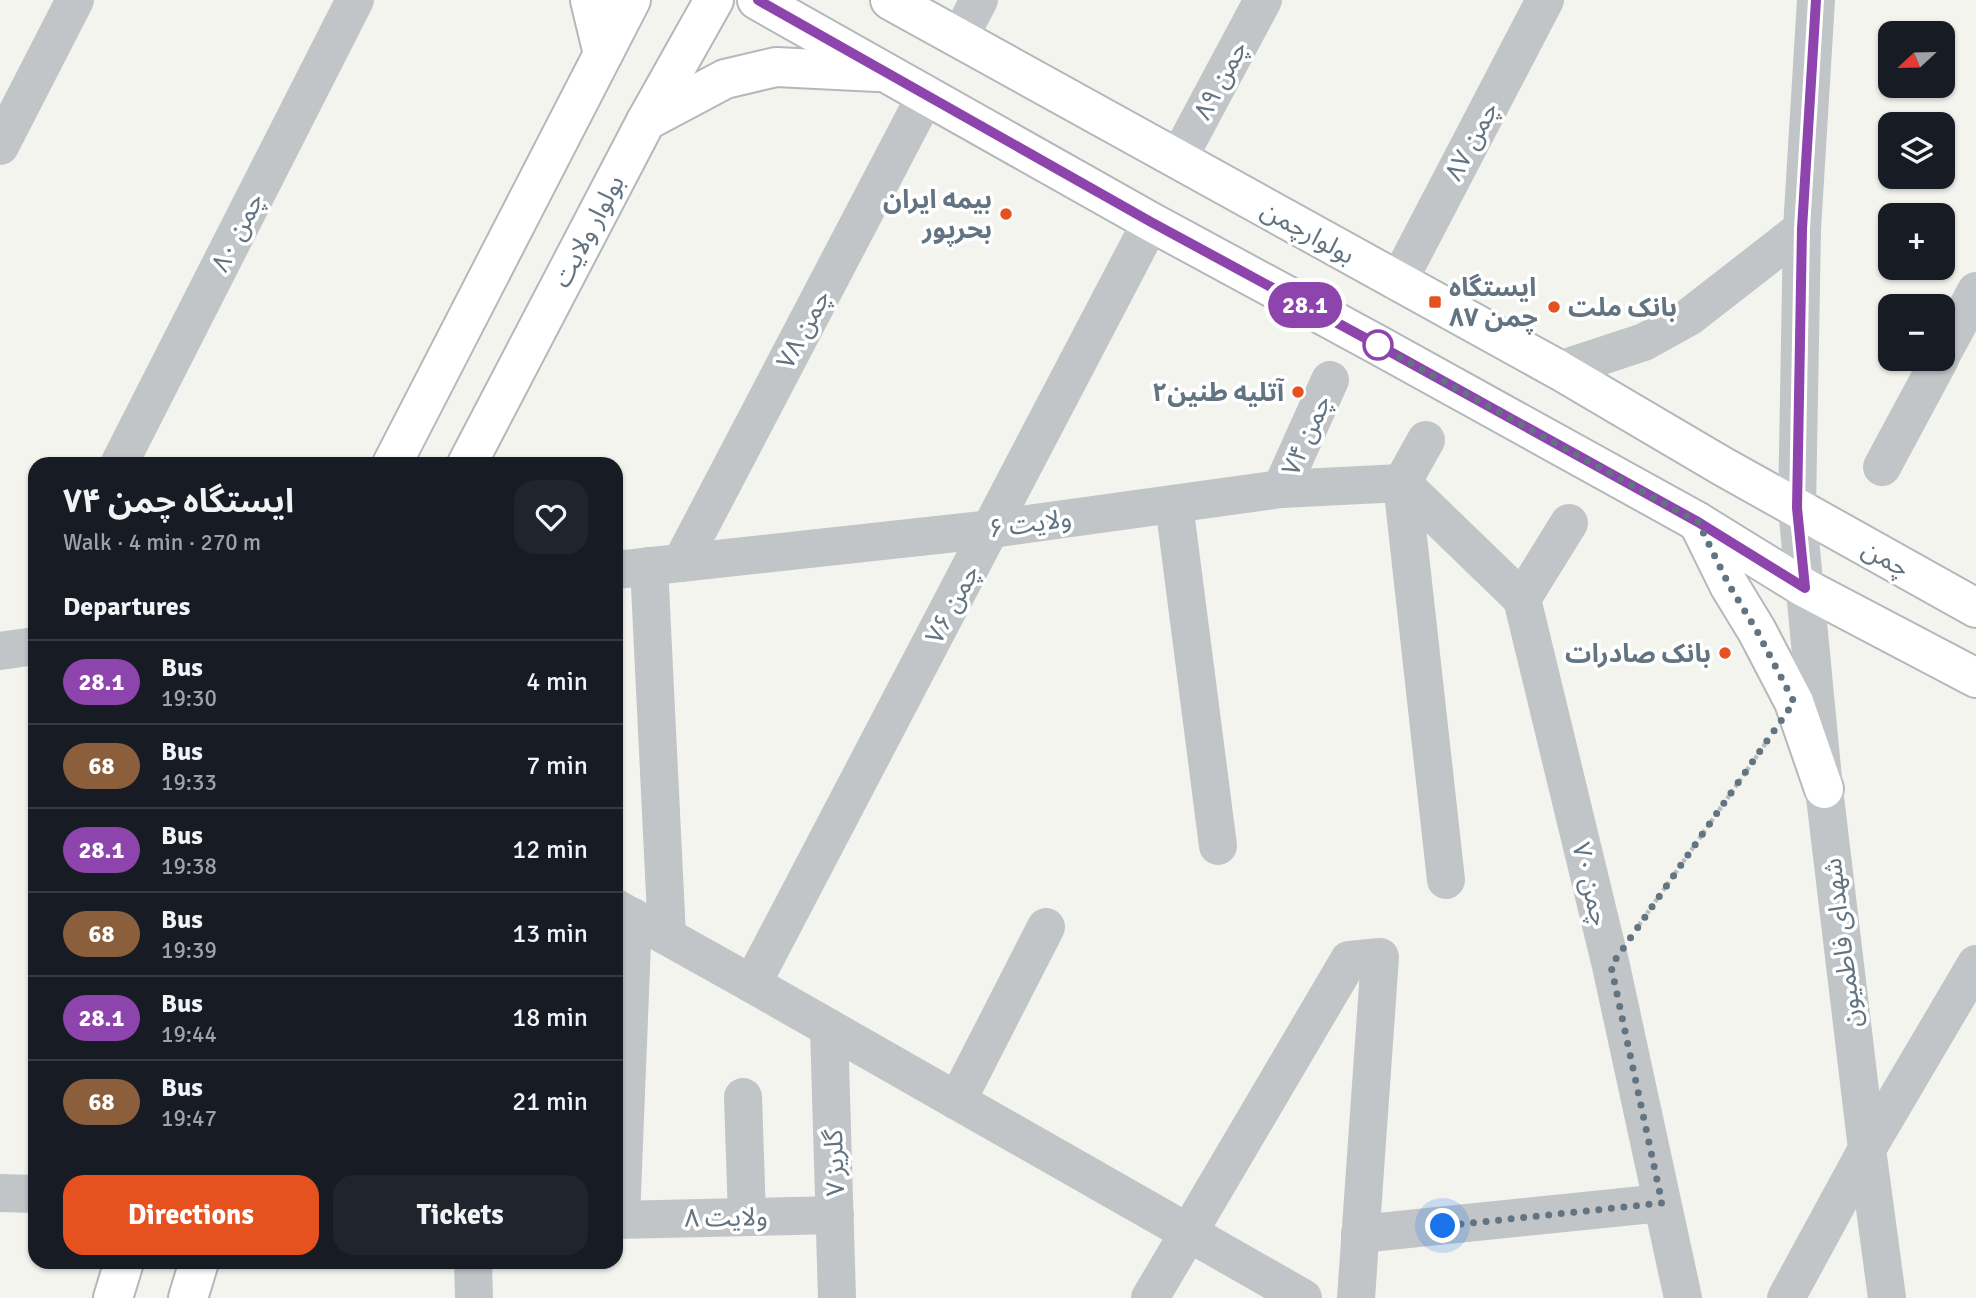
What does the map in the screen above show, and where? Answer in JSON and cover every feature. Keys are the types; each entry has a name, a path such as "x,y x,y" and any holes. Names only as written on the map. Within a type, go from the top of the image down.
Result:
{"main road":[{"path":"590,0 603,54"},
{"path":"396,457 631,0"},
{"name":"بولوار ولایت","path":"471,457 646,121 714,0"},
{"path":"757,0 1151,222 1698,522 1805,588 1976,678"},
{"name":"بولوارچمن","path":"890,0 1559,370 1797,508"},
{"path":"646,121 725,79 776,67 885,72"},
{"name":"چمن","path":"1797,508 1976,608"},
{"path":"1698,522 1729,585 1757,631 1794,702 1824,789"},
{"path":"113,1298 122,1269"},
{"path":"188,1298 197,1269"}],"street":[{"path":"0,145 75,0"},
{"name":"چمن ۸۰","path":"123,457 355,0"},
{"path":"959,38 979,0"},
{"name":"چمن ۸۹","path":"1178,159 1263,0"},
{"name":"چمن ۸۷","path":"1398,282 1545,0"},
{"path":"1797,508 1802,229 1815,19 1835,0"},
{"name":"چمن ۷۸","path":"649,566 926,95"},
{"name":"چمن ۷۶","path":"752,984 1151,222"},
{"path":"1559,370 1644,342 1689,317 1802,229"},
{"path":"1955,330 1976,291"},
{"path":"1882,467 1934,371"},
{"name":"چمن ۷۴","path":"1281,489 1330,380"},
{"path":"1426,440 1402,484 1446,880"},
{"path":"1402,484 1522,599 1569,523"},
{"name":"ولایت ۶","path":"649,566 992,529 1281,489 1402,484"},
{"path":"1174,504 1218,846"},
{"name":"شهدای فاطمیون","path":"1797,508 1824,789 1887,1298"},
{"path":"649,566 667,936"},
{"name":"چمن ۷۰","path":"1522,599 1611,966 1683,1298"},
{"path":"623,974 624,913 1303,1298"},
{"path":"957,1101 1046,927"},
{"path":"1150,1298 1349,960 1380,957 1356,1298"},
{"path":"1786,1298 1867,1149 1976,964"},
{"name":"گلریز ۷","path":"829,1028 837,1298"},
{"path":"743,1097 747,1217"},
{"path":"0,1193 28,1194"},
{"path":"1360,1234 1662,1203"},
{"name":"ولایت ۸","path":"623,1219 835,1214"},
{"path":"473,1269 474,1298"}],"path":[{"path":"1611,966 1794,702"}],"bus line":[{"name":"28.1","path":"758,0 1151,222 1698,522 1805,588 1797,508 1802,229 1816,0"}],"place":[{"name":"بيمه ايران بحرپور","path":"1006,214"},
{"name":"ایستگاه چمن ۸۷","path":"1435,302"},
{"name":"بانک ملت","path":"1554,307"},
{"name":"آتلیه طنین۲","path":"1298,392"},
{"name":"بانک صادرات","path":"1725,653"}],"route":[{"path":"1378,345 1698,522 1729,585 1757,631 1794,702 1611,966 1662,1203 1443,1226"}]}
